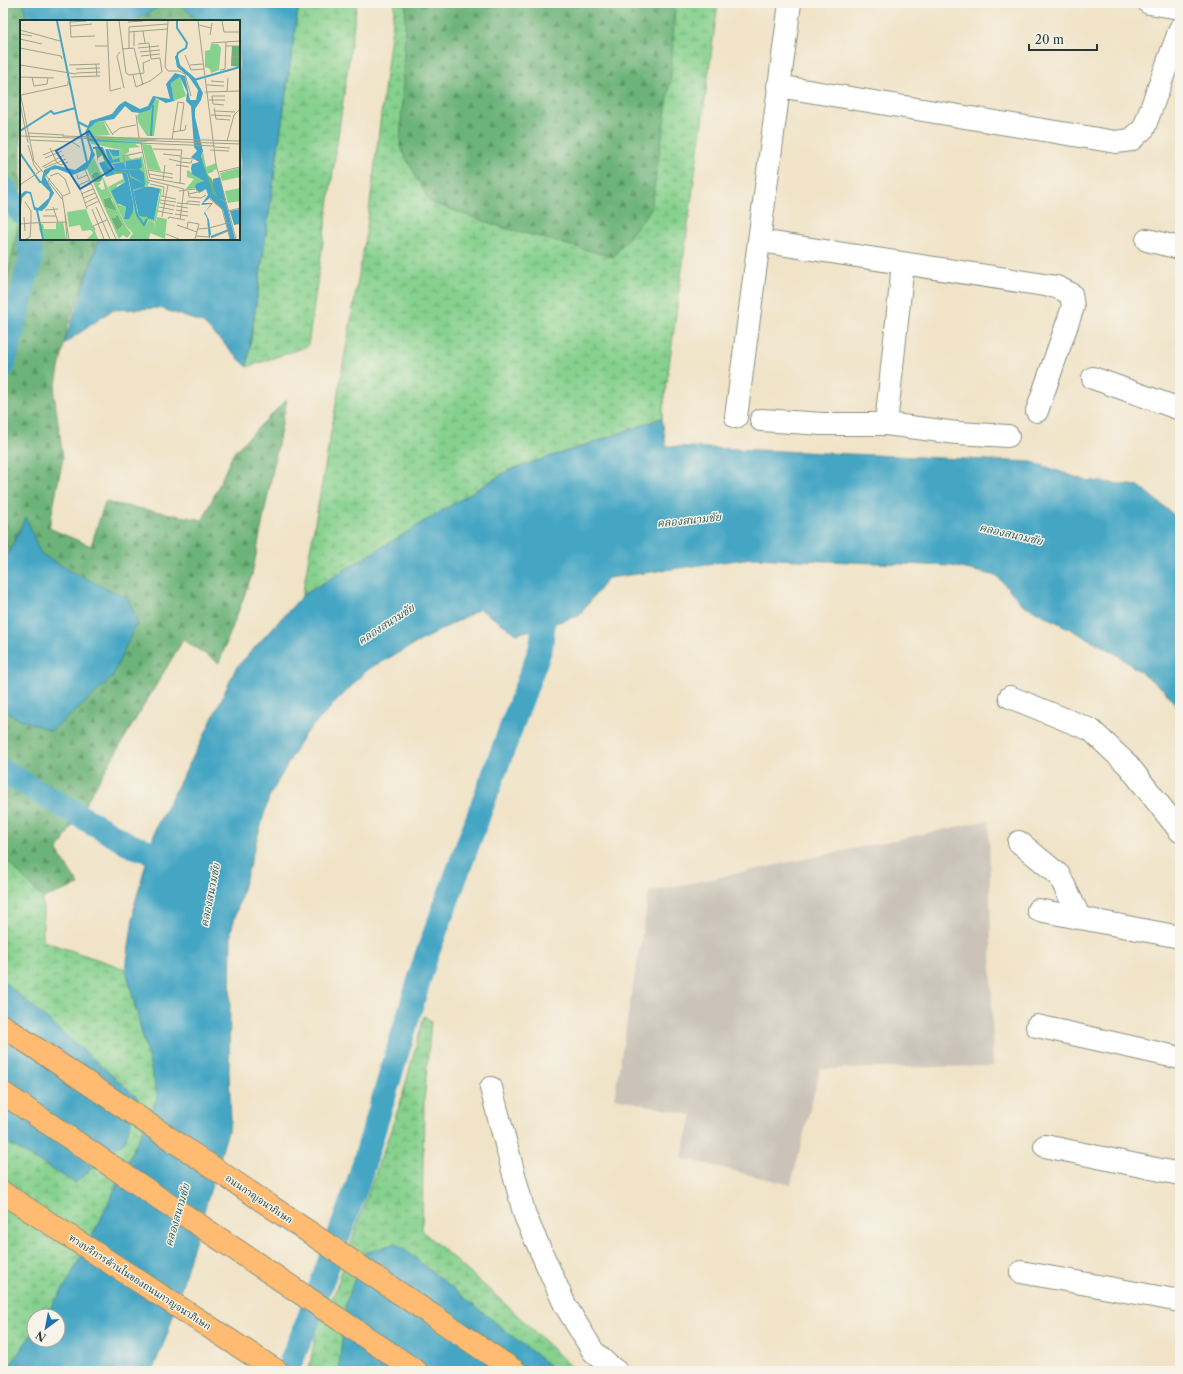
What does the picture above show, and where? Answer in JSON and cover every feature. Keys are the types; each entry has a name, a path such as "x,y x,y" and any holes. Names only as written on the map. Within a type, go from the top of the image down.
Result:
{"main road":[{"name":"ถนนกาญจนาภิเษก","path":"3,1026 515,1371"},
{"path":"3,1092 416,1371"},
{"name":"ทางบริการด้านในของถนนกาญจนาภิเษก","path":"3,1193 277,1371"}],"street":[{"path":"736,416 790,3"},
{"path":"1149,3 1180,8"},
{"path":"778,86 1116,142 1124,141 1131,140 1144,128 1180,29"},
{"path":"1147,240 1180,248"},
{"path":"760,241 1057,287 1070,294 1073,307 1038,411"},
{"path":"886,424 903,264"},
{"path":"1093,378 1180,409"},
{"path":"761,420 823,424 886,424 957,433 1008,436"},
{"path":"1010,697 1091,730 1128,765 1180,831"},
{"path":"1019,842 1059,875 1080,918"},
{"path":"1038,910 1180,937"},
{"path":"1037,1026 1180,1058"},
{"path":"491,1088 525,1216 564,1305 593,1351 616,1371"},
{"path":"1045,1146 1180,1174"},
{"path":"1022,1272 1180,1300"}],"shaded area":[{"path":"989,820 993,1066 820,1069 791,1185 682,1158 692,1115 614,1098 649,892"}],"green space":[{"path":"3,3 24,3 26,20 20,20 20,211 3,181"},
{"path":"170,3 177,3 194,16 195,20 137,20 158,7"},
{"path":"299,3 357,3 308,346 247,367"},
{"path":"395,3 406,3 400,147 430,202 498,226 613,257 651,209 671,77 675,3 718,3 662,418 509,470 302,596 366,235"},
{"path":"406,3 675,3 671,77 651,209 613,257 498,226 430,202 400,147"},
{"path":"3,181 20,211 20,218 3,298"},
{"path":"20,218 20,240 99,240 68,325 54,393 63,458 49,528 91,546 105,502 203,520 234,452 287,399 252,575 219,663 183,640 57,851 79,885 43,898 3,857 3,709 15,717 78,575 39,553 26,517 3,565 3,298"},
{"path":"3,857 43,898 43,941 126,969 158,1097 100,1221 66,1285 50,1308 26,1308 26,1342 6,1371 3,1371"},
{"path":"424,1016 431,1021 424,1102 422,1231 502,1301 576,1371 311,1371 309,1369 318,1322 335,1292 401,1101"}],"water":[{"path":"24,3 170,3 158,7 137,20 26,20"},
{"path":"177,3 299,3 247,367 203,323 160,308 112,310 64,344 99,240 240,240 240,20 195,20 194,16"},
{"name":"คลองสนามชัย","path":"662,418 666,446 1032,462 1084,480 1139,486 1180,520 1180,710 1163,689 1112,651 1022,604 997,576 952,566 751,558 608,578 579,616 517,634 480,609 368,669 304,735 269,797 231,931 229,1072 231,1121 167,1335 152,1371 6,1371 26,1342 26,1348 66,1348 66,1308 50,1308 66,1285 100,1221 158,1097 126,969 135,903 156,827 203,738 236,668 302,596 509,470"},
{"path":"26,517 40,553 78,575 128,598 137,621 112,678 77,710 51,731 15,717 3,709 3,565"},
{"path":"3,981 138,1098 125,1141 75,1183 3,1140"},
{"path":"396,1243 556,1371 344,1371 339,1367 346,1303 363,1254"}],"waterway":[{"path":"3,187 20,212"},
{"path":"3,367 31,258 29,240"},
{"path":"287,1371 306,1326 358,1183 426,957 541,647 547,593"},
{"path":"3,771 130,845 181,862"}]}
